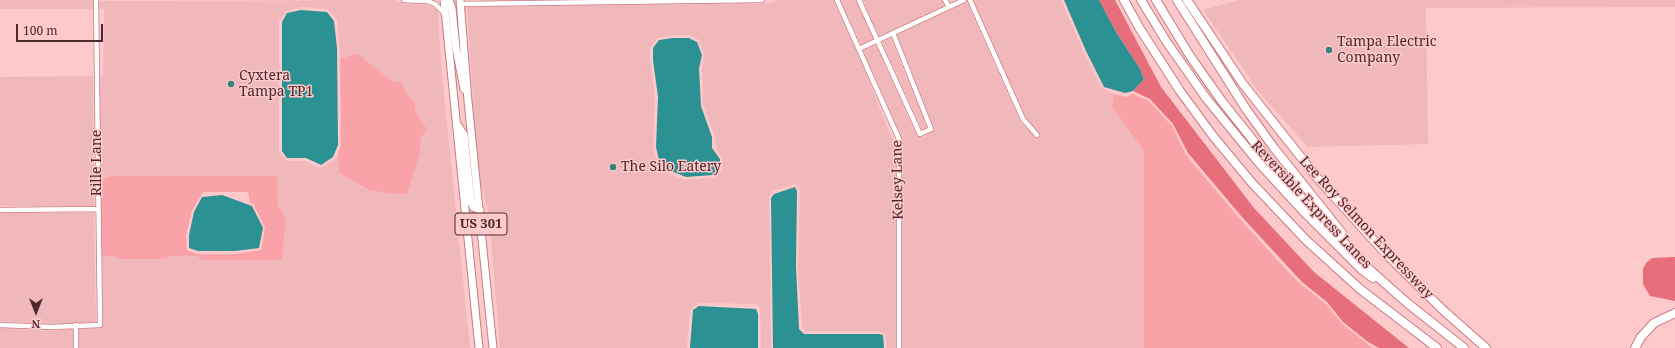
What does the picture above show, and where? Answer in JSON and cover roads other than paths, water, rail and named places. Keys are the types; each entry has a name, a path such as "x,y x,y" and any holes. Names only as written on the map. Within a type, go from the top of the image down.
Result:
{"highway":[{"path":"1124,0 1140,29 1180,91 1217,142 1257,189 1302,236 1360,289 1437,348"},
{"path":"1141,0 1166,41 1206,98 1259,163 1304,212 1362,270 1391,289"},
{"name":"Reversible Express Lanes","path":"1156,0 1205,78 1254,144 1282,177 1370,270 1391,289 1464,348"},
{"path":"1177,0 1246,109 1274,148 1336,227 1366,260 1370,270"},
{"name":"Lee Roy Selmon Expressway","path":"1187,0 1243,84 1319,180 1392,260 1444,311 1486,348"},
{"path":"1635,348 1641,337 1649,328 1659,320 1675,313"}],"main road":[{"name":"US 301","path":"444,0 479,348"},
{"path":"449,0 452,8 456,48 461,76 468,101"},
{"name":"US 301","path":"459,1 494,348"},
{"path":"456,124 464,135 470,202 473,207 480,210"}],"street":[{"name":"Rille Lane","path":"76,325 100,325 97,209 96,0"},
{"path":"404,0 427,1 441,8 445,15"},
{"path":"459,1 762,0"},
{"name":"Kelsey Lane","path":"837,0 900,139 899,348"},
{"path":"859,0 920,134 931,129 893,34"},
{"path":"945,0 949,7"},
{"path":"859,49 964,0"},
{"path":"970,0 1023,119 1037,135"},
{"path":"0,210 97,209"},
{"path":"0,325 51,327 76,325 76,348"}],"water":[{"path":"1064,0 1099,0 1116,32 1140,69 1144,79 1133,91 1125,93 1104,87 1086,51"},
{"path":"301,10 327,12 334,21 337,48 338,145 333,157 321,165 306,158 287,158 282,151 282,22 287,13"},
{"path":"689,38 697,42 702,55 699,68 701,106 712,137 712,148 720,159 720,169 713,175 686,177 671,171 659,160 656,147 658,97 653,60 653,48 659,40"},
{"path":"795,187 797,191 796,267 799,329 804,334 879,334 883,335 884,348 773,348 771,198 774,194"},
{"path":"222,195 252,206 263,228 259,248 235,251 198,251 189,248 189,235 194,212 202,197"},
{"path":"699,306 756,309 758,314 758,348 690,348 693,310"}],"place":[{"name":"Tampa Electric Company","path":"1329,50"},
{"name":"Cyxtera Tampa TP1","path":"231,84"},
{"name":"The Silo Eatery","path":"613,167"}]}
